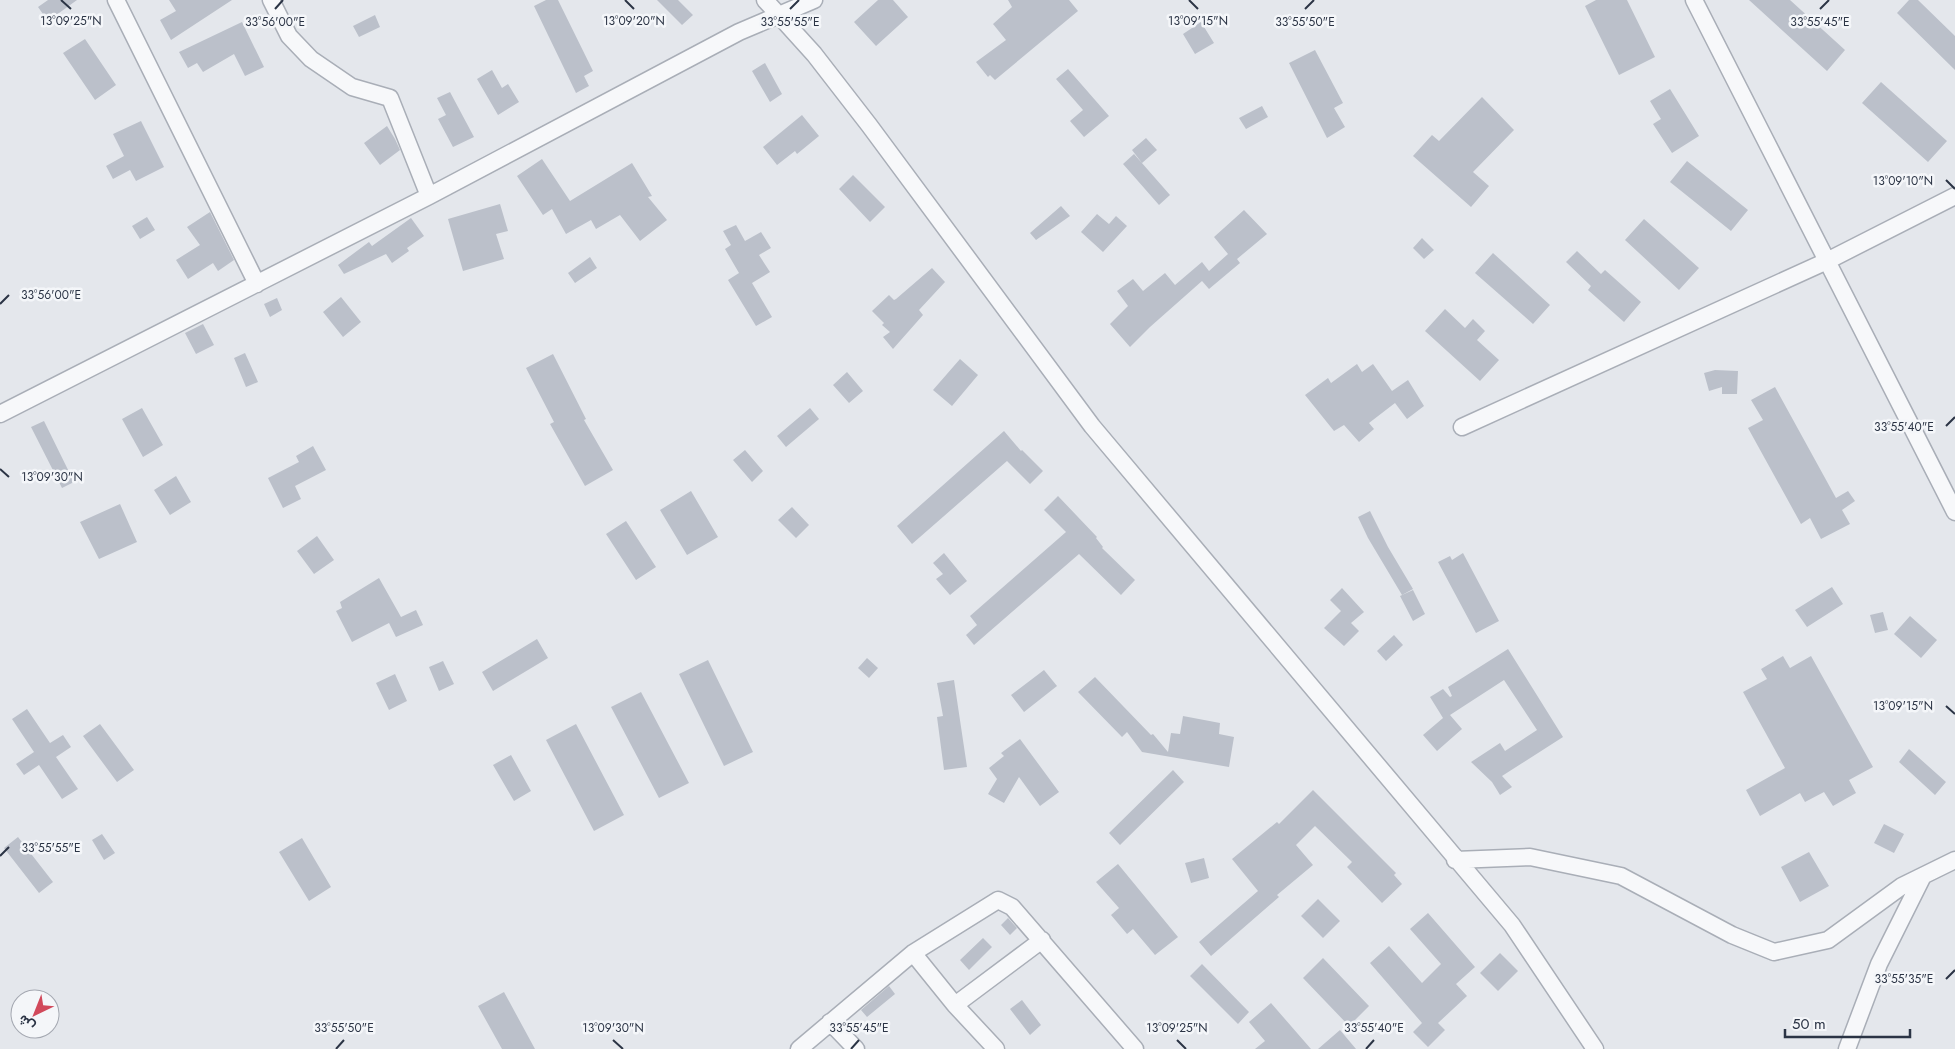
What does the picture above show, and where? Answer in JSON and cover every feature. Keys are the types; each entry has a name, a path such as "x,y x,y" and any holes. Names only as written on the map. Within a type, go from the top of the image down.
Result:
{"street":[{"path":"116,0 257,284"},
{"path":"271,0 289,36 311,59 352,87 390,98 428,196"},
{"path":"764,0 814,54 869,125 1092,426 1455,860 1512,925 1595,1049"},
{"path":"0,414 428,196 719,42 814,0"},
{"path":"1694,0 1955,512"},
{"path":"1462,427 1827,260 1955,196"},
{"path":"1455,860 1530,857 1621,876 1732,935 1774,952 1828,940 1902,886 1955,860"},
{"path":"1848,1049 1879,964 1923,876"},
{"path":"799,1049 913,953 998,900 1012,907 1135,1049"},
{"path":"955,1005 1042,940"},
{"path":"913,953 955,1005 996,1049"},
{"path":"830,1022 856,1049"}],"building":[{"path":"48,0 77,0 48,21 38,7"},
{"path":"169,0 232,0 171,40 160,20 176,11"},
{"path":"546,0 558,0 593,71 584,76 589,86 576,93 534,6"},
{"path":"657,0 678,0 693,15 682,25"},
{"path":"878,0 893,0 908,17 876,46 854,22"},
{"path":"1008,0 1069,0 1078,11 995,80 990,75 988,77 976,62 1006,40 993,24 1012,7"},
{"path":"1596,0 1627,0 1655,57 1619,75 1585,6"},
{"path":"1749,0 1790,0 1845,50 1827,71"},
{"path":"1909,0 1918,0 1955,36 1955,70 1897,13"},
{"path":"375,15 380,27 359,37 353,26"},
{"path":"242,22 264,67 245,76 234,54 203,72 197,63 188,68 179,52"},
{"path":"1201,22 1214,43 1195,54 1183,34"},
{"path":"85,39 116,85 95,100 63,53"},
{"path":"1315,50 1343,103 1334,108 1345,127 1327,138 1289,63"},
{"path":"765,63 782,94 770,102 752,71"},
{"path":"1068,69 1109,116 1084,137 1070,121 1083,110 1056,79"},
{"path":"492,70 502,88 508,84 519,102 498,115 477,79"},
{"path":"1881,82 1947,141 1928,162 1862,103"},
{"path":"1670,89 1699,136 1672,153 1653,124 1661,119 1650,101"},
{"path":"450,92 474,137 453,147 438,119 446,115 437,98"},
{"path":"1482,97 1514,130 1473,172 1489,186 1471,207 1413,156 1432,135 1439,141"},
{"path":"1262,106 1268,117 1246,129 1239,118"},
{"path":"802,115 819,136 797,154 795,151 777,165 763,147"},
{"path":"141,121 164,167 136,181 130,170 113,179 106,166 124,156 113,134"},
{"path":"387,126 400,150 380,165 364,143"},
{"path":"1146,138 1157,150 1142,163 1132,150"},
{"path":"1134,154 1170,195 1159,205 1123,164"},
{"path":"542,159 570,201 632,163 652,196 648,197 667,220 640,241 620,215 596,229 591,220 566,234 552,209 543,215 517,176"},
{"path":"1687,161 1748,210 1731,231 1670,182"},
{"path":"853,175 885,207 870,222 839,189"},
{"path":"500,204 508,231 496,234 504,259 463,271 448,219"},
{"path":"1061,206 1070,216 1036,240 1030,233"},
{"path":"1244,210 1267,234 1237,259 1240,263 1209,289 1202,281 1130,347 1110,324 1128,306 1117,291 1133,279 1143,291 1165,273 1175,285 1202,262 1209,271 1228,254 1214,237"},
{"path":"210,212 234,260 218,271 213,263 188,279 176,260 200,245 187,227"},
{"path":"1097,214 1109,224 1116,216 1127,226 1103,252 1081,232"},
{"path":"147,217 155,230 140,239 132,226"},
{"path":"411,218 424,236 407,248 409,251 392,263 386,254 344,274 338,265 369,242 372,246"},
{"path":"1644,219 1699,268 1679,290 1625,240"},
{"path":"736,225 745,241 761,232 771,248 759,255 770,272 752,283 772,317 756,326 728,280 739,273 725,249 731,245 723,231"},
{"path":"1422,238 1434,250 1424,259 1413,248"},
{"path":"1577,251 1601,274 1605,270 1641,302 1624,322 1588,290 1591,286 1566,262"},
{"path":"1493,253 1550,305 1533,324 1475,273"},
{"path":"590,257 597,268 575,283 568,273"},
{"path":"932,268 945,282 919,310 923,315 893,349 883,337 890,332 882,325 884,323 872,311 889,295 894,300 896,299"},
{"path":"341,297 361,322 343,337 323,312"},
{"path":"277,298 282,310 270,317 264,304"},
{"path":"1445,309 1465,328 1473,319 1485,331 1477,340 1499,360 1480,381 1425,331"},
{"path":"203,324 214,345 196,354 185,333"},
{"path":"245,353 258,382 246,387 234,358"},
{"path":"553,354 586,419 584,420 613,470 585,486 550,424 554,422 526,368"},
{"path":"960,359 978,375 952,406 933,390"},
{"path":"1357,364 1362,372 1373,364 1392,391 1408,380 1424,406 1407,419 1395,403 1369,423 1374,429 1359,442 1344,425 1334,431 1305,395 1328,378 1331,383"},
{"path":"1715,370 1738,371 1737,394 1722,394 1722,387 1709,391 1704,373"},
{"path":"847,372 863,391 849,403 833,385"},
{"path":"1775,387 1836,498 1848,491 1855,501 1842,510 1850,524 1821,539 1810,518 1801,524 1748,428 1763,420 1751,400"},
{"path":"142,408 163,445 143,457 122,419"},
{"path":"810,408 819,419 786,447 777,436"},
{"path":"44,421 74,482 62,488 31,427"},
{"path":"1004,431 1021,451 1043,471 1030,484 1007,461 912,544 897,526"},
{"path":"313,446 326,470 295,486 301,499 283,508 268,478 299,462 296,456"},
{"path":"745,450 763,471 752,482 733,460"},
{"path":"176,476 191,502 170,515 154,490"},
{"path":"691,491 718,537 687,555 660,510"},
{"path":"1058,496 1097,537 1102,548 1135,580 1121,595 1079,554 974,645 966,635 977,625 970,616 1066,532 1044,510"},
{"path":"120,504 137,542 99,559 80,522"},
{"path":"792,507 809,525 796,538 778,520"},
{"path":"1370,511 1388,547 1413,589 1402,595 1368,538 1358,517"},
{"path":"626,521 656,567 636,580 606,534"},
{"path":"317,536 334,560 314,574 297,551"},
{"path":"944,553 967,581 950,595 936,579 943,574 933,563"},
{"path":"1463,553 1499,621 1476,633 1438,562 1450,556 1452,560"},
{"path":"379,578 401,617 416,610 423,625 396,637 389,623 352,642 336,611 342,608 340,602"},
{"path":"1832,587 1843,604 1807,627 1795,610"},
{"path":"1342,588 1364,612 1351,623 1359,631 1344,646 1324,628 1341,611 1330,600"},
{"path":"1413,590 1425,614 1413,621 1400,596"},
{"path":"1883,612 1888,630 1875,633 1870,615"},
{"path":"1910,616 1937,640 1921,658 1894,634"},
{"path":"1394,635 1403,645 1386,661 1377,651"},
{"path":"537,639 548,658 493,691 482,672"},
{"path":"1508,649 1563,737 1502,776 1512,787 1500,795 1492,782 1471,762 1500,743 1505,751 1537,730 1504,680 1450,715 1462,729 1437,751 1423,735 1443,718 1430,697 1443,689 1450,697 1452,696 1448,687"},
{"path":"1783,656 1790,668 1811,656 1873,767 1849,780 1856,793 1833,806 1824,792 1805,802 1800,793 1760,816 1746,790 1785,768 1743,692 1767,679 1761,669"},
{"path":"867,658 878,668 869,678 858,668"},
{"path":"708,660 753,752 724,766 679,674"},
{"path":"443,661 454,684 439,691 429,667"},
{"path":"1044,670 1057,686 1024,712 1011,695"},
{"path":"395,674 407,701 389,710 376,683"},
{"path":"1095,677 1151,735 1153,734 1168,752 1171,733 1180,734 1183,716 1220,723 1219,734 1234,737 1229,767 1142,752 1127,732 1122,737 1078,692"},
{"path":"954,680 967,767 944,770 937,717 943,716 937,683"},
{"path":"641,692 689,783 659,798 611,707"},
{"path":"27,709 50,743 63,735 71,747 56,757 78,789 62,799 39,765 24,775 16,764 34,752 12,719"},
{"path":"100,724 134,770 117,782 83,736"},
{"path":"576,724 624,815 594,831 546,740"},
{"path":"1020,739 1059,792 1040,806 1019,777 1004,803 988,794 997,779 989,768 1004,756 1001,753"},
{"path":"1909,749 1946,782 1935,795 1899,762"},
{"path":"511,755 531,791 514,801 493,765"},
{"path":"1173,770 1184,782 1120,845 1109,833"},
{"path":"1313,790 1396,873 1394,875 1402,884 1382,903 1347,867 1352,862 1315,826 1296,845 1313,865 1277,895 1279,897 1211,956 1199,942 1258,891 1232,859 1277,822 1279,824"},
{"path":"1884,824 1904,834 1894,853 1874,843"},
{"path":"102,834 115,853 104,860 92,840"},
{"path":"18,837 53,882 39,893 4,848"},
{"path":"302,838 331,887 309,901 279,852"},
{"path":"1809,852 1829,886 1800,902 1781,867"},
{"path":"1204,858 1209,878 1191,883 1185,863"},
{"path":"1118,864 1178,937 1155,955 1133,929 1127,934 1111,915 1119,908 1096,882"},
{"path":"1318,899 1340,921 1323,938 1301,916"},
{"path":"1428,913 1475,967 1456,984 1467,996 1438,1023 1445,1030 1428,1047 1413,1032 1422,1023 1370,963 1389,946 1422,983 1441,964 1410,929"},
{"path":"1008,918 1017,928 1010,935 1001,925"},
{"path":"983,938 992,947 969,970 960,960"},
{"path":"1500,953 1518,971 1498,991 1480,973"},
{"path":"1323,958 1369,1006 1349,1026 1303,978"},
{"path":"1202,964 1249,1012 1238,1024 1190,976"},
{"path":"889,986 895,994 867,1017 861,1010"},
{"path":"504,992 535,1049 502,1049 478,1006"},
{"path":"1022,1000 1041,1025 1030,1035 1010,1009"},
{"path":"1271,1003 1311,1049 1255,1049 1265,1041 1249,1022"},
{"path":"1340,1030 1356,1049 1318,1049"}]}
